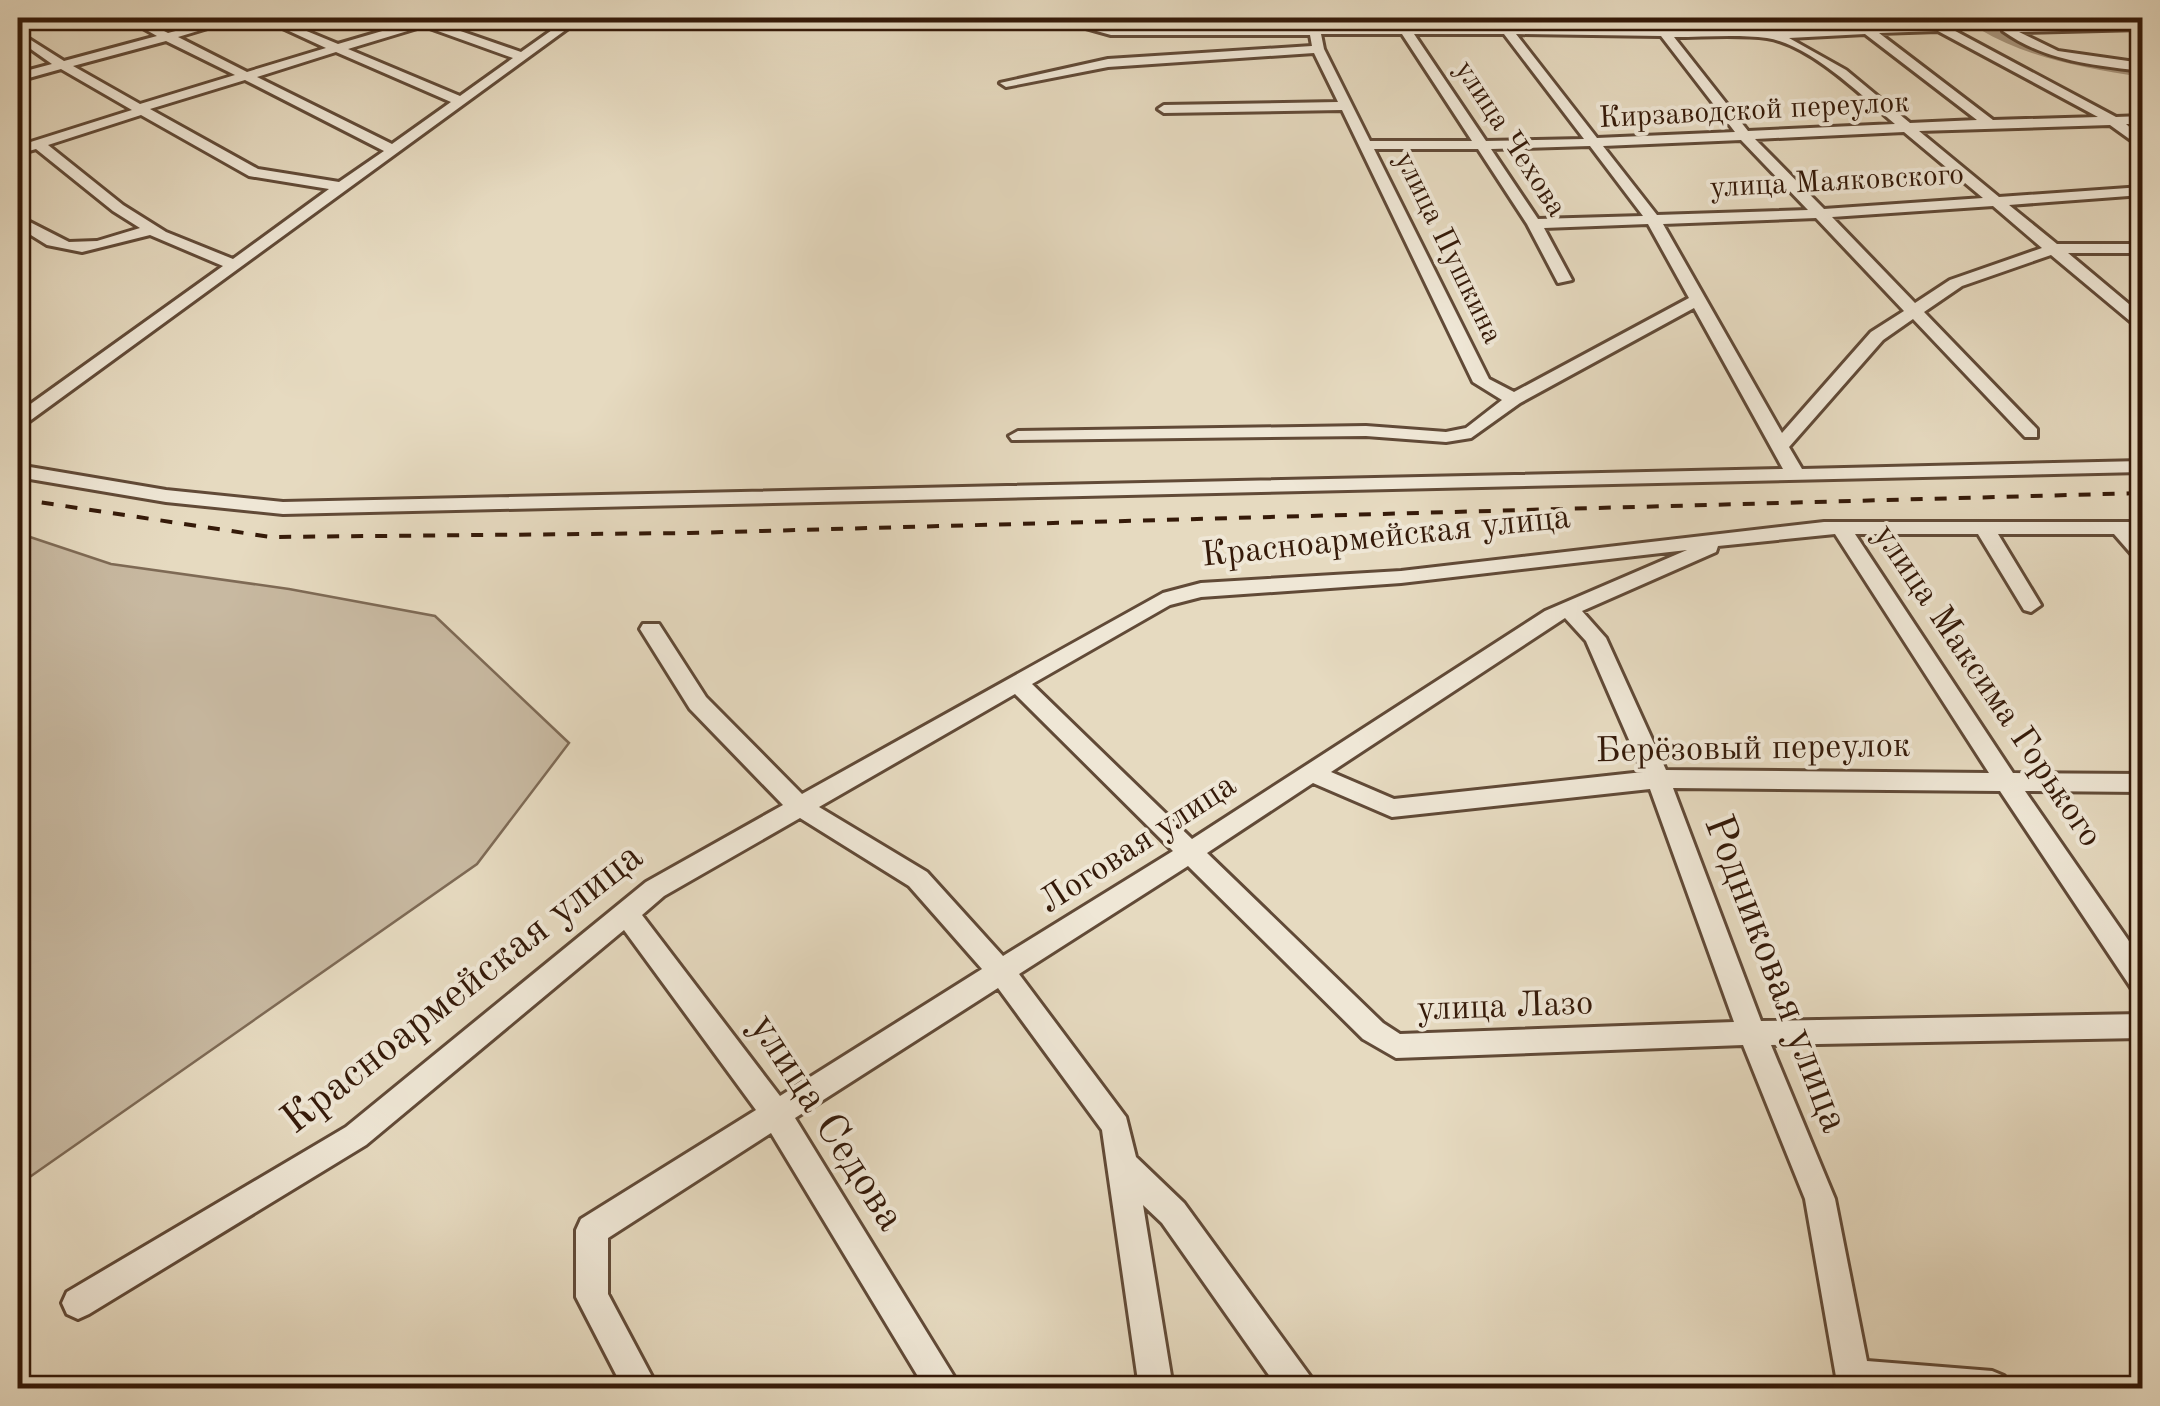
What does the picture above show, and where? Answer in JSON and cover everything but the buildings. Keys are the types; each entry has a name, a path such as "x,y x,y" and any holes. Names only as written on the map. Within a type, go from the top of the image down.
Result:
{"street":[{"path":"18,25 47,18"},
{"path":"130,18 393,150"},
{"path":"18,77 236,18"},
{"path":"266,18 460,102"},
{"path":"18,421 574,18"},
{"path":"1087,18 1088,24 1097,30 1315,32 1485,30 1514,26 1770,35 1936,22 2112,120 2142,144"},
{"path":"1477,18 1485,30"},
{"path":"1653,18 1744,136 2031,433"},
{"path":"1718,18 1727,34"},
{"path":"1853,18 1989,123"},
{"path":"18,150 419,20 522,57"},
{"path":"2006,23 2142,26"},
{"path":"2006,23 2034,48 2056,55 2142,67"},
{"path":"1514,26 1594,144 1652,218 1796,475"},
{"name":"улица Чехова","path":"1406,31 1534,224 1564,280"},
{"name":"улица Пушкина","path":"1315,32 1318,48 1482,382 1514,399"},
{"path":"1770,35 1799,45 1842,73 2142,324"},
{"path":"18,36 254,173 341,187"},
{"path":"1006,83 1108,63 1318,48"},
{"path":"1164,108 1348,106"},
{"name":"Кирзаводской переулок","path":"1368,145 1594,144 1989,123 2142,120"},
{"path":"39,144 118,208 152,229 234,264"},
{"name":"улица Маяковского","path":"1534,224 1818,214 2142,192"},
{"path":"18,220 45,242 66,249 96,246 152,229"},
{"path":"1782,445 1878,336 1956,282 2053,250 2142,248"},
{"path":"1018,436 1366,431 1446,437 1471,433 1514,399 1699,299"},
{"path":"18,471 166,496 283,508 2142,467"},
{"name":"Красноармейская улица","path":"78,1303 356,1136 654,889 1163,600 1201,590 1401,577 1841,528 2142,528"},
{"name":"улица Максима Горького","path":"1841,528 2006,782 2142,980"},
{"path":"1984,528 2031,605"},
{"path":"2119,528 2142,554"},
{"name":"Логовая улица","path":"641,1388 592,1298 592,1230 1568,608 1733,538"},
{"name":"Родниковая улица","path":"1568,608 1595,638 1658,779 1752,1033 1820,1199 1856,1383"},
{"path":"652,629 698,702 799,806 918,879 1002,972 1116,1126 1156,1388"},
{"name":"улица Лазо","path":"1017,683 1373,1031 1396,1046 1752,1033 2142,1026"},
{"name":"Берёзовый переулок","path":"1312,772 1392,808 1658,779 2142,783"},
{"name":"улица Седова","path":"626,913 776,1114 944,1388"},
{"path":"1122,1164 1173,1214 1298,1388"},
{"path":"1856,1383 1992,1388"}],"shaded area":[{"path":"18,533 111,564 289,589 435,616 569,743 477,864 24,1181 18,1203"}],"waterway":[{"path":"1984,18 1984,26 2042,53 2142,73"}],"railway":[{"path":"18,499 271,537 689,533 2142,493"}]}
